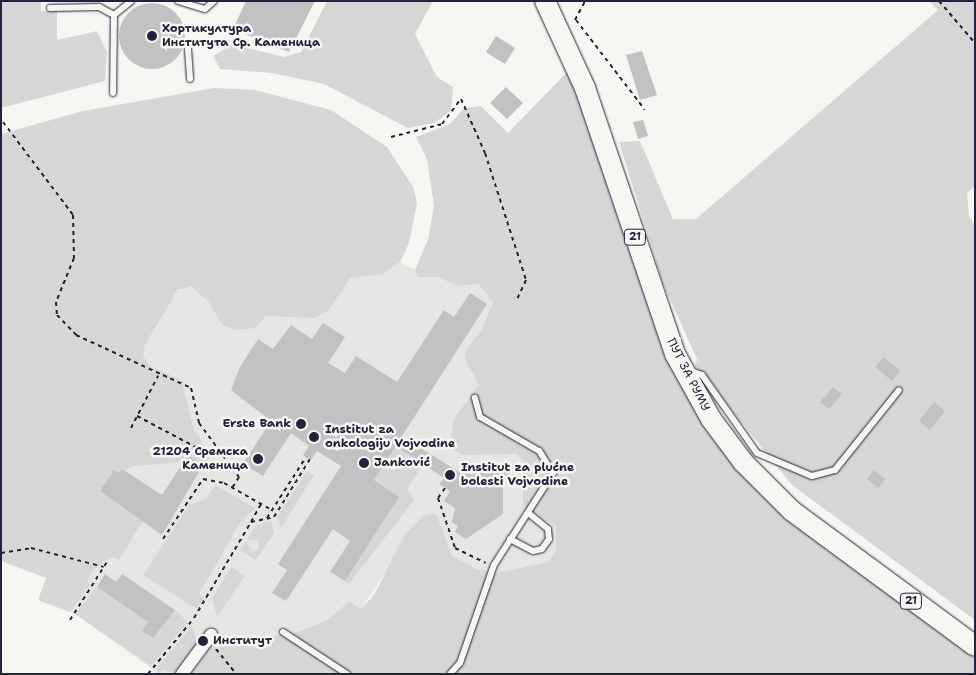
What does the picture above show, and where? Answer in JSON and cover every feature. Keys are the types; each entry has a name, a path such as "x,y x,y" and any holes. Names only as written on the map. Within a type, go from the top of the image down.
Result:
{"main road":[{"name":"ПУТ ЗА РУМУ","path":"545,1 567,23 585,88 648,282 682,369 728,444 772,493 848,556 975,646"}],"street":[{"path":"182,674 209,637"}],"lane":[{"path":"113,93 114,15 131,1"},
{"path":"178,1 205,9 214,1"},
{"path":"50,8 99,7 114,15"},
{"path":"188,49 190,79"},
{"path":"682,369 698,371 757,454 812,476 836,470 899,390"},
{"path":"450,674 460,663 494,565 549,484 553,473 549,461 480,417 475,398"},
{"path":"510,539 533,551 542,549 549,539 548,529 528,513"},
{"path":"283,632 347,674"}],"path":[{"path":"584,1 567,23 645,110"},
{"path":"939,1 975,43"},
{"path":"391,137 442,124 461,99 485,152 526,280 516,301"},
{"path":"3,122 73,215 74,258 58,295 56,315 76,335 132,358 158,376 193,391 199,423 240,478 232,488"},
{"path":"132,428 158,376"},
{"path":"137,416 203,451 220,453"},
{"path":"266,519 306,457"},
{"path":"251,522 274,517 310,459"},
{"path":"163,539 203,479 232,488 262,502 272,510"},
{"path":"444,488 438,498 455,548 494,565"},
{"path":"148,674 194,618 262,502"},
{"path":"1,553 31,548 104,567"},
{"path":"70,620 107,562"},
{"path":"209,637 236,674"}],"shaded area":[{"path":"1,1 41,1 41,11 57,11 57,40 97,31 107,52 105,81 1,108"},
{"path":"327,1 433,1 415,34 437,77 453,87 451,111 434,123 408,128 324,84 272,73 220,69 213,56 232,44 284,57 301,52"},
{"path":"929,1 975,1 975,186 967,193 969,216 975,225 975,620 792,485 695,365 697,359 663,284 619,142 640,141 673,219 696,219 938,10"},
{"path":"571,68 659,336 719,444 975,654 975,674 191,674 211,648 221,644 298,632 325,621 350,601 361,609 374,595 405,534 423,516 436,513 452,556 477,569 496,573 549,562 556,549 556,526 523,505 523,461 517,454 463,455 455,450 451,436 454,418 479,385 465,360 466,350 483,327 493,302 478,284 458,286 437,277 418,277 415,270 428,240 434,206 427,159 416,137 450,124 463,109 481,106 508,133"},
{"path":"214,88 255,90 331,110 387,147 413,187 417,203 409,243 400,262 384,274 350,278 329,310 314,318 266,316 256,328 236,330 222,325 208,301 191,287 178,290 145,345 143,356 150,366 182,381 193,427 210,457 203,465 188,455 176,463 133,466 119,473 114,470 100,491 144,519 119,560 111,557 95,568 87,580 90,585 70,612 38,600 46,578 1,561 1,134 83,111"},
{"path":"400,262 415,270 418,277 437,277 458,286 478,284 493,302 483,327 466,350 465,360 479,385 454,418 463,455 504,452 517,454 523,461 523,505 556,526 556,549 549,562 496,573 477,569 452,556 436,513 392,562 361,609 350,601 325,621 298,632 221,644 211,648 191,674 159,674 75,614 38,600 145,345 178,291 190,287 208,301 222,325 256,328 266,316 329,310 350,277 384,274"},
{"path":"396,446 423,464 408,489 414,500 349,584 345,581 399,497 374,480"},
{"path":"307,471 314,475 281,528 277,517"},
{"path":"215,485 255,508 241,522 199,594 204,597 197,609 143,575 189,505 206,499"},
{"path":"271,521 274,533 256,560 240,550 246,542 253,551 259,549 258,540 247,540 256,525"},
{"path":"231,567 245,576 217,617 212,599"},
{"path":"97,587 148,622 142,631 152,638 175,610 188,622 151,666 75,614"},
{"path":"192,626 198,643 174,674 163,669 159,673 156,669"}],"building":[{"path":"246,1 315,1 289,52 233,29"},
{"name":"Хортикултура Института Ср. Каменица","path":"152,3 165,5 180,18 183,23 185,36 183,49 170,64 165,67 152,69 139,67 124,54 121,49 119,36 121,23 134,8 139,5"},
{"path":"496,36 515,48 505,64 486,52"},
{"path":"642,51 657,95 640,100 626,55"},
{"path":"506,87 523,103 507,119 490,103"},
{"path":"643,120 648,136 638,139 633,122"},
{"path":"470,293 487,304 402,436 462,474 468,465 478,472 482,466 496,468 499,463 511,471 503,482 503,514 466,539 455,532 458,526 452,522 455,508 444,501 450,491 439,484 444,478 396,446 374,480 399,497 345,581 330,572 350,541 333,529 286,601 272,593 287,570 278,564 341,466 317,451 311,460 307,458 303,455 309,446 291,433 263,476 243,464 271,421 231,390 240,367 258,339 273,349 291,325 312,339 323,323 345,337 328,363 345,373 356,356 397,382 444,310 454,317"},
{"path":"884,357 900,371 892,381 875,367"},
{"path":"833,387 842,394 829,409 820,402"},
{"path":"934,402 945,411 930,430 919,421"},
{"path":"188,455 203,465 162,535 100,491 114,470 119,473 122,469 162,495"},
{"path":"874,470 885,479 878,488 867,479"},
{"path":"105,574 116,582 122,574 175,610 153,638 142,631 148,622 97,587"}],"place":[{"name":"Хортикултура Института Ср. Каменица","path":"152,36"},
{"name":"Erste Bank","path":"301,424"},
{"name":"Institut za onkologiju Vojvodine","path":"314,437"},
{"name":"21204 Сремска Каменица","path":"258,459"},
{"name":"Janković","path":"364,463"},
{"name":"Institut za plućne bolesti Vojvodine","path":"450,475"},
{"name":"Институт","path":"203,641"}]}
